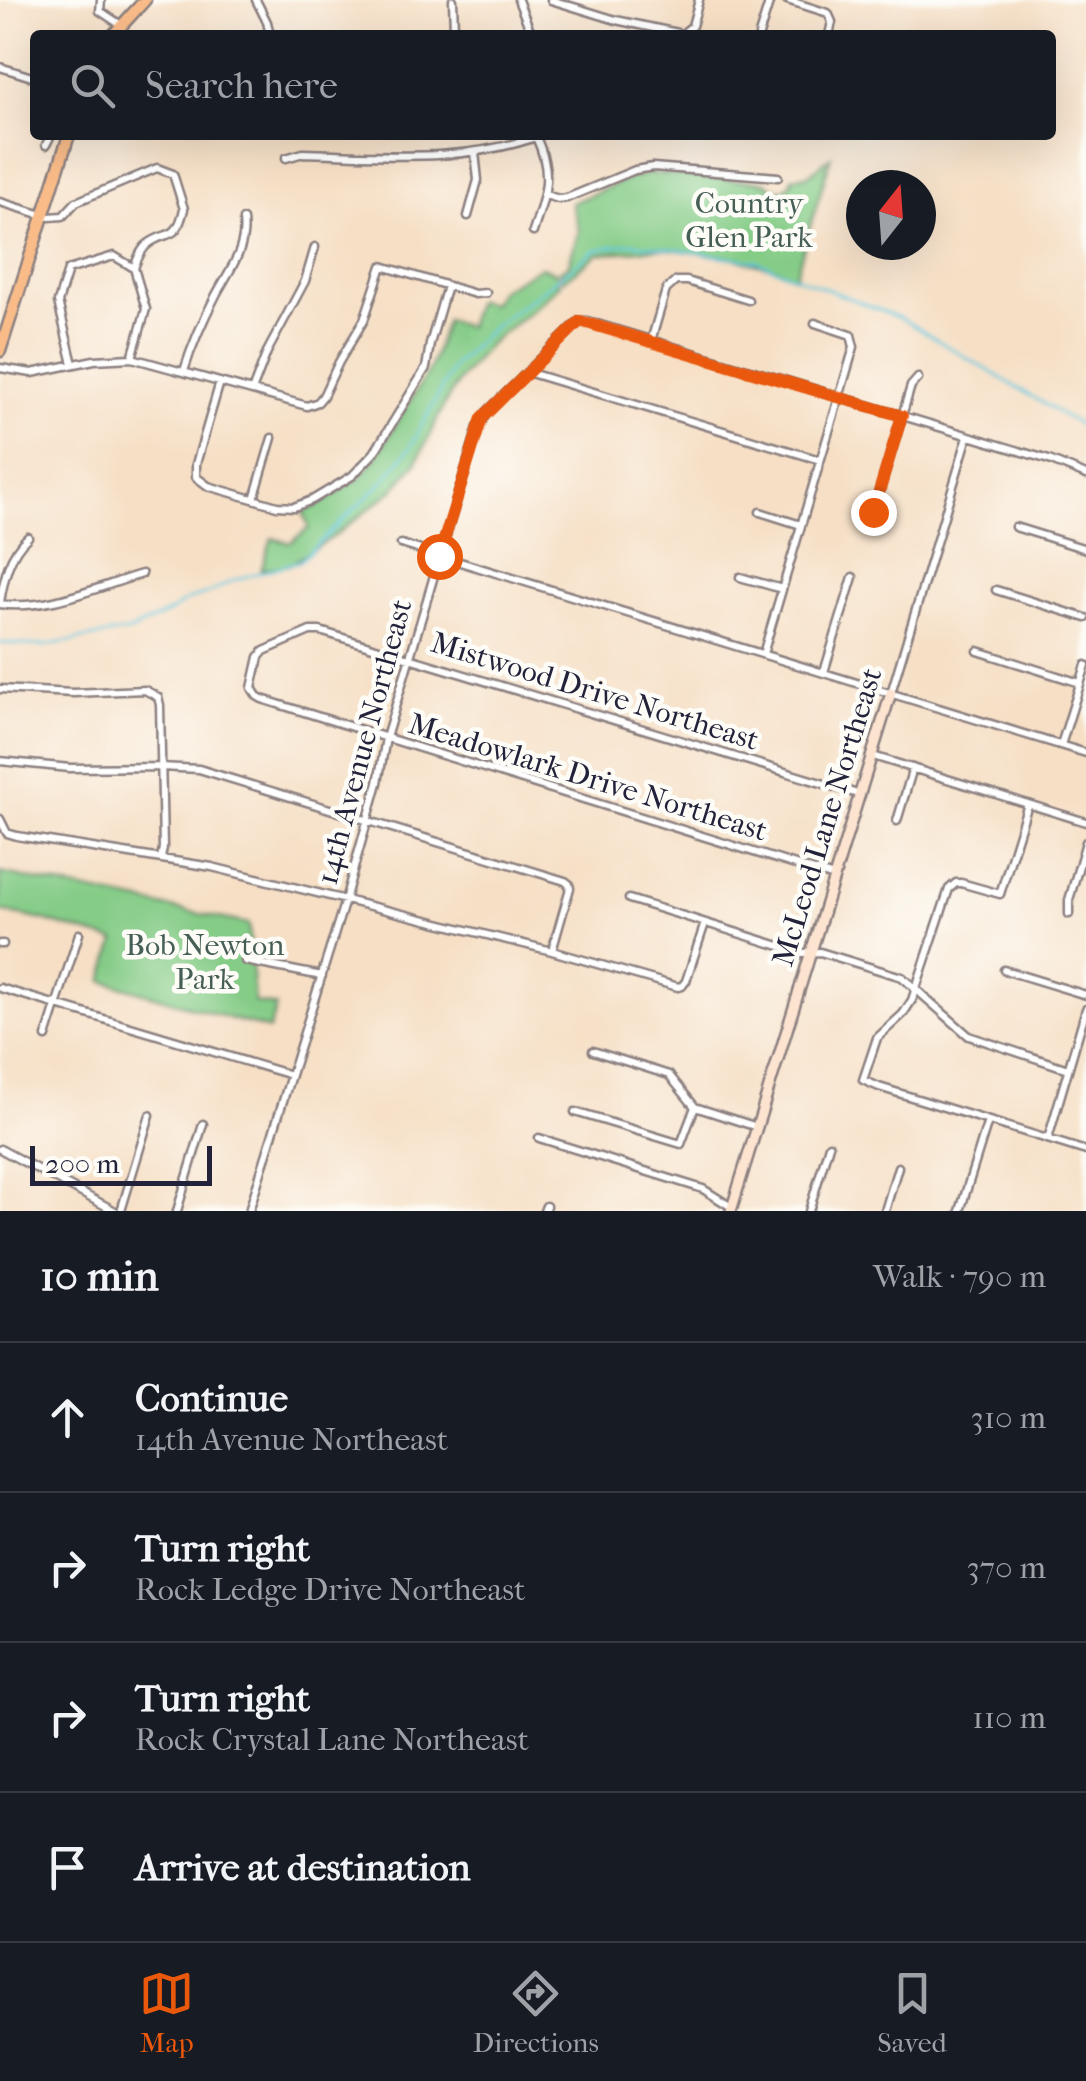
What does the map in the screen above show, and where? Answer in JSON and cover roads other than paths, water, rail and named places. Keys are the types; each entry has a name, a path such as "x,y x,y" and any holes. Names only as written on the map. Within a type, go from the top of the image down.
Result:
{"main road":[{"path":"117,30 145,0"},
{"path":"0,352 67,140"}],"street":[{"path":"100,0 100,11 121,25"},
{"path":"256,0 269,30"},
{"path":"452,0 454,30"},
{"path":"518,0 530,30"},
{"path":"550,0 663,30"},
{"path":"687,30 700,0"},
{"path":"761,30 770,0"},
{"path":"787,0 822,10 832,18 830,30"},
{"path":"1,70 30,77"},
{"path":"46,144 49,140"},
{"path":"286,158 303,154 429,156 475,152 522,140"},
{"path":"533,232 545,196 548,169 539,140"},
{"path":"468,216 478,180 475,152"},
{"path":"545,196 567,198 653,166 778,177"},
{"path":"0,202 43,216 62,216 76,202 157,168 173,174 183,215 171,235 145,247 134,268"},
{"path":"184,372 212,303 237,258 245,234 243,220"},
{"path":"252,392 267,352 305,281 315,246"},
{"path":"73,364 58,302 68,270 114,256 134,268 146,309 132,358"},
{"path":"0,368 32,373 105,358 132,358 307,406 318,402 367,314 382,266 486,294"},
{"path":"748,300 676,281 666,290 651,340 1062,465 1086,476"},
{"path":"220,382 196,476 208,486 277,506 294,507 326,492 364,466 374,453 426,368 448,286"},
{"name":"14th Avenue Northeast","path":"250,1211 345,900 386,738 480,421 580,321 651,340"},
{"path":"763,654 854,340 848,333 815,323"},
{"path":"527,372 820,460"},
{"path":"873,512 911,386 918,378"},
{"name":"McLeod Lane Northeast","path":"732,1209 968,436"},
{"path":"254,499 272,438"},
{"path":"760,512 801,525"},
{"path":"1015,527 1086,549"},
{"path":"28,538 16,548 0,603 40,604 142,574"},
{"path":"401,544 1086,752"},
{"path":"740,577 782,590"},
{"path":"824,672 854,577"},
{"path":"996,590 1086,618"},
{"name":"Mistwood Drive Northeast","path":"261,654 315,630 860,795"},
{"path":"978,652 1080,683"},
{"name":"Meadowlark Drive Northeast","path":"261,654 252,684 257,696 835,878"},
{"path":"1061,745 1086,665"},
{"path":"0,689 72,694 139,690 158,697 161,858"},
{"path":"873,756 1086,822"},
{"path":"0,762 70,768 162,766 199,770 559,879 569,884 552,951"},
{"path":"897,821 913,768"},
{"path":"1028,804 1000,894 962,883 949,889 917,989 903,1014 877,1038 863,1080 878,1088 1086,1151"},
{"path":"0,819 7,833 198,864 682,986 705,922"},
{"path":"1069,914 1068,900 1086,842"},
{"path":"630,899 802,953 820,952 902,978 969,1036 1068,1068"},
{"path":"46,1037 78,934"},
{"path":"245,960 322,976"},
{"path":"1004,970 1086,995"},
{"path":"0,988 291,1075"},
{"path":"1048,1139 1086,1009"},
{"path":"593,1051 668,1074 695,1108 757,1127"},
{"path":"575,1112 681,1144 695,1108"},
{"path":"0,1149 118,1211 150,1115"},
{"path":"962,1210 988,1121"},
{"path":"177,1211 203,1124"},
{"path":"538,1138 703,1189 732,1209"},
{"path":"809,1211 829,1145"},
{"path":"885,1211 898,1168"}],"waterway":[{"path":"0,643 42,646 130,631 234,580 300,561 383,482 410,448 454,365 492,328 595,250 631,243 756,261 902,319 1086,429"}],"park label":[{"name":"Country Glen Park","path":"749,220"},
{"name":"Bob Newton Park","path":"205,962"}]}
